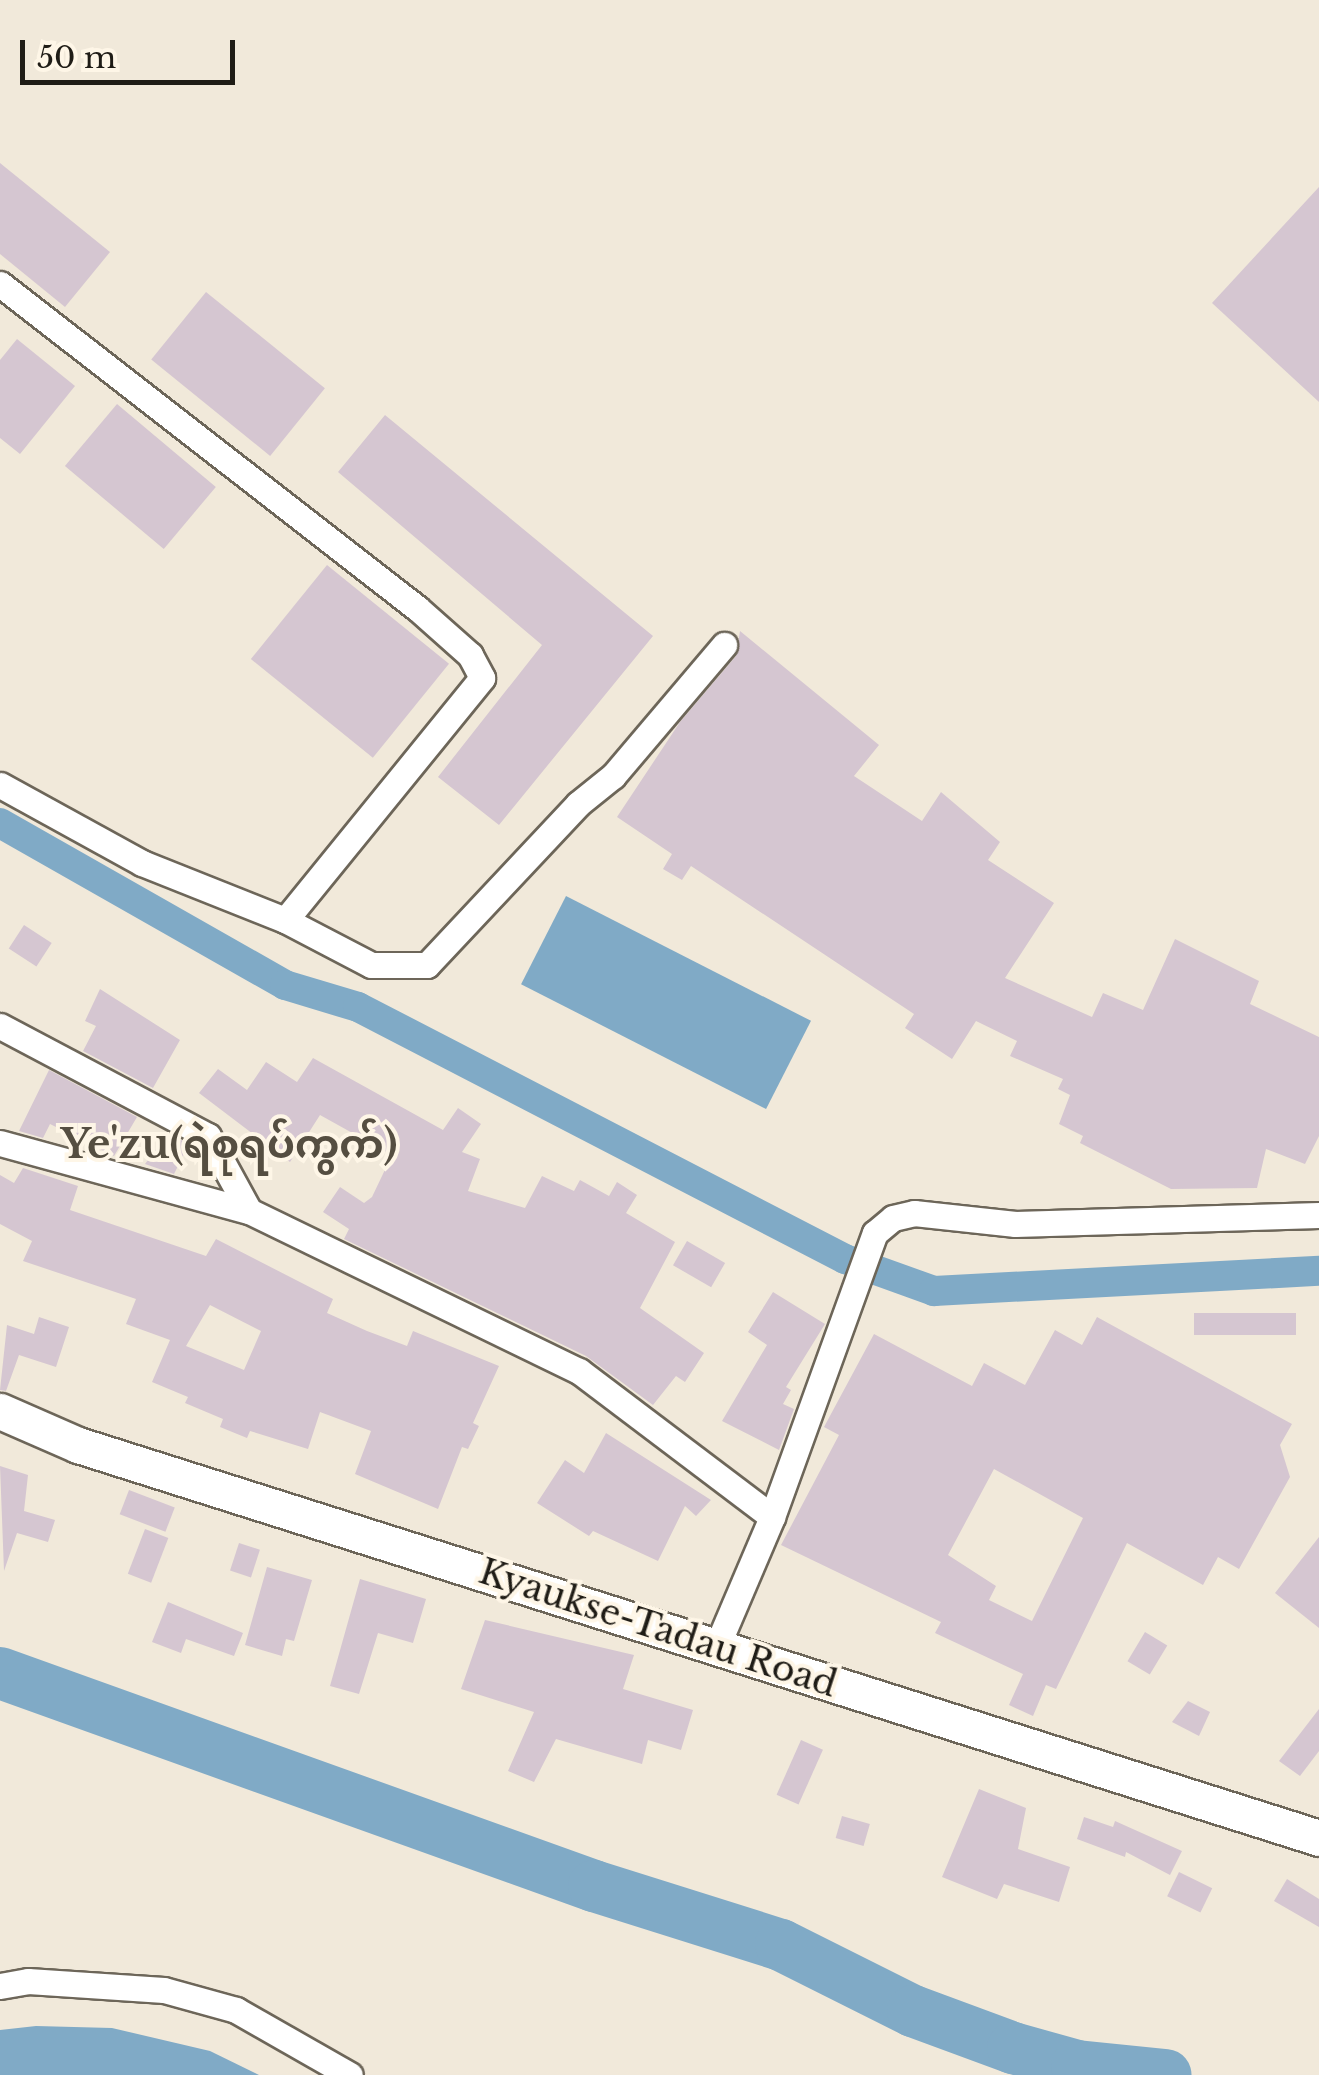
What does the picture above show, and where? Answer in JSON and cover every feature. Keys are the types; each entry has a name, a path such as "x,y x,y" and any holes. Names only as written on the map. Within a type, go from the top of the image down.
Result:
{"main road":[{"name":"Kyaukse-Tadau Road","path":"0,1411 78,1445 1319,1838"}],"street":[{"path":"0,284 416,608 481,667 482,678 452,720 284,920"},
{"path":"0,785 142,863 284,920 371,965 427,964 578,804 613,776 724,645"},
{"path":"0,1026 208,1136 249,1211"},
{"path":"0,1143 249,1211 579,1371 772,1517"},
{"path":"717,1646 772,1517 875,1233 893,1218 914,1213 1014,1224 1319,1216"},
{"path":"0,1986 28,1981 164,1990 236,2010 350,2075"}],"water":[{"path":"566,896 811,1021 766,1109 521,984"},
{"path":"36,2026 112,2028 210,2051 259,2075 0,2075 0,2030"}],"building":[{"path":"0,163 110,252 65,307 0,254"},
{"path":"1319,187 1319,402 1212,303"},
{"path":"206,292 325,388 270,456 151,360"},
{"path":"17,339 75,386 20,454 0,438 0,360"},
{"path":"117,404 216,487 164,549 65,466"},
{"path":"385,415 653,636 499,825 438,777 542,645 338,472"},
{"path":"327,565 449,664 373,758 251,659"},
{"path":"740,631 879,745 854,776 922,821 941,792 1000,842 988,860 1054,903 1005,978 1092,1017 1103,993 1143,1010 1175,939 1259,981 1250,1004 1319,1037 1319,1136 1305,1164 1266,1149 1257,1188 1171,1189 1080,1143 1083,1136 1059,1124 1070,1095 1058,1089 1063,1079 1010,1056 1017,1041 976,1021 952,1059 905,1028 914,1014 691,866 682,880 663,869 672,854 617,817 680,722 736,656"},
{"path":"24,925 52,943 36,966 9,948"},
{"path":"100,989 180,1040 153,1088 83,1051 96,1026 85,1021"},
{"path":"313,1058 443,1130 458,1108 481,1124 462,1152 480,1159 468,1191 525,1208 542,1176 574,1191 580,1180 609,1196 617,1182 637,1195 626,1213 675,1242 640,1308 704,1353 685,1382 676,1376 653,1405 586,1356 344,1239 349,1229 323,1212 340,1187 364,1203 372,1197 392,1155 320,1115 290,1162 199,1093 218,1069 247,1090 266,1062 297,1082"},
{"path":"49,1070 137,1117 114,1156 50,1124 43,1138 19,1131"},
{"path":"168,1133 189,1144 174,1174 145,1164"},
{"path":"23,1168 78,1186 70,1210 206,1256 216,1239 333,1299 327,1313 367,1331 407,1346 413,1331 499,1366 473,1423 479,1426 468,1449 462,1447 438,1509 355,1474 371,1431 320,1412 308,1449 250,1431 247,1438 220,1427 223,1419 185,1403 188,1397 152,1382 170,1340 126,1324 136,1299 23,1261 32,1241 0,1224 0,1175 14,1183","holes":["210,1305 261,1331 244,1370 186,1346"]},
{"path":"687,1241 725,1263 711,1287 673,1265"},
{"path":"773,1292 825,1324 786,1387 791,1390 783,1404 794,1409 779,1450 722,1421 767,1345 748,1332"},
{"path":"1194,1313 1296,1313 1296,1335 1194,1335"},
{"path":"39,1317 69,1327 56,1367 19,1355 6,1391 0,1390 7,1325 34,1334"},
{"path":"1097,1317 1292,1424 1280,1445 1290,1477 1239,1569 1218,1557 1203,1585 1127,1543 1056,1689 1046,1685 1033,1716 1009,1705 1023,1674 935,1633 941,1622 781,1545 839,1435 824,1427 874,1334 972,1386 984,1363 1025,1385 1055,1330 1082,1345","holes":["994,1469 1083,1518 1032,1621 989,1600 996,1586 948,1555"]},
{"path":"606,1433 711,1500 696,1516 685,1506 658,1561 593,1531 589,1536 537,1503 565,1460 584,1473"},
{"path":"0,1466 28,1475 24,1511 55,1520 48,1542 17,1533 4,1571"},
{"path":"129,1490 175,1508 165,1532 120,1514"},
{"path":"145,1529 168,1538 151,1583 128,1574"},
{"path":"1319,1537 1319,1628 1275,1593"},
{"path":"239,1543 260,1550 251,1577 230,1571"},
{"path":"267,1567 312,1580 294,1641 286,1639 282,1656 245,1645"},
{"path":"360,1579 426,1599 413,1643 378,1633 359,1694 330,1686"},
{"path":"168,1602 243,1633 234,1656 186,1639 181,1653 152,1642"},
{"path":"485,1620 634,1655 623,1689 693,1710 681,1750 648,1740 642,1764 556,1739 534,1782 508,1771 534,1712 461,1689"},
{"path":"1145,1632 1167,1645 1150,1675 1127,1661"},
{"path":"1188,1701 1210,1712 1199,1736 1172,1722"},
{"path":"1319,1709 1319,1751 1300,1776 1279,1761"},
{"path":"801,1740 823,1750 799,1805 777,1795"},
{"path":"979,1789 1026,1808 1018,1849 1070,1867 1059,1902 1004,1884 997,1899 942,1877"},
{"path":"842,1816 870,1824 864,1846 836,1838"},
{"path":"1084,1817 1113,1827 1115,1821 1182,1851 1170,1875 1126,1852 1125,1857 1077,1839"},
{"path":"1179,1872 1212,1888 1200,1912 1167,1896"},
{"path":"1287,1879 1319,1899 1319,1927 1274,1901"}],"waterway":[{"path":"0,823 285,985 358,1007 845,1259 934,1291 1319,1271"},
{"path":"0,1673 594,1886 781,1945 913,2011 1013,2048 1077,2066 1166,2075"}],"district":[{"name":"Ye'zu(ရဲစုရပ်ကွက်)","path":"229,1144"}]}
